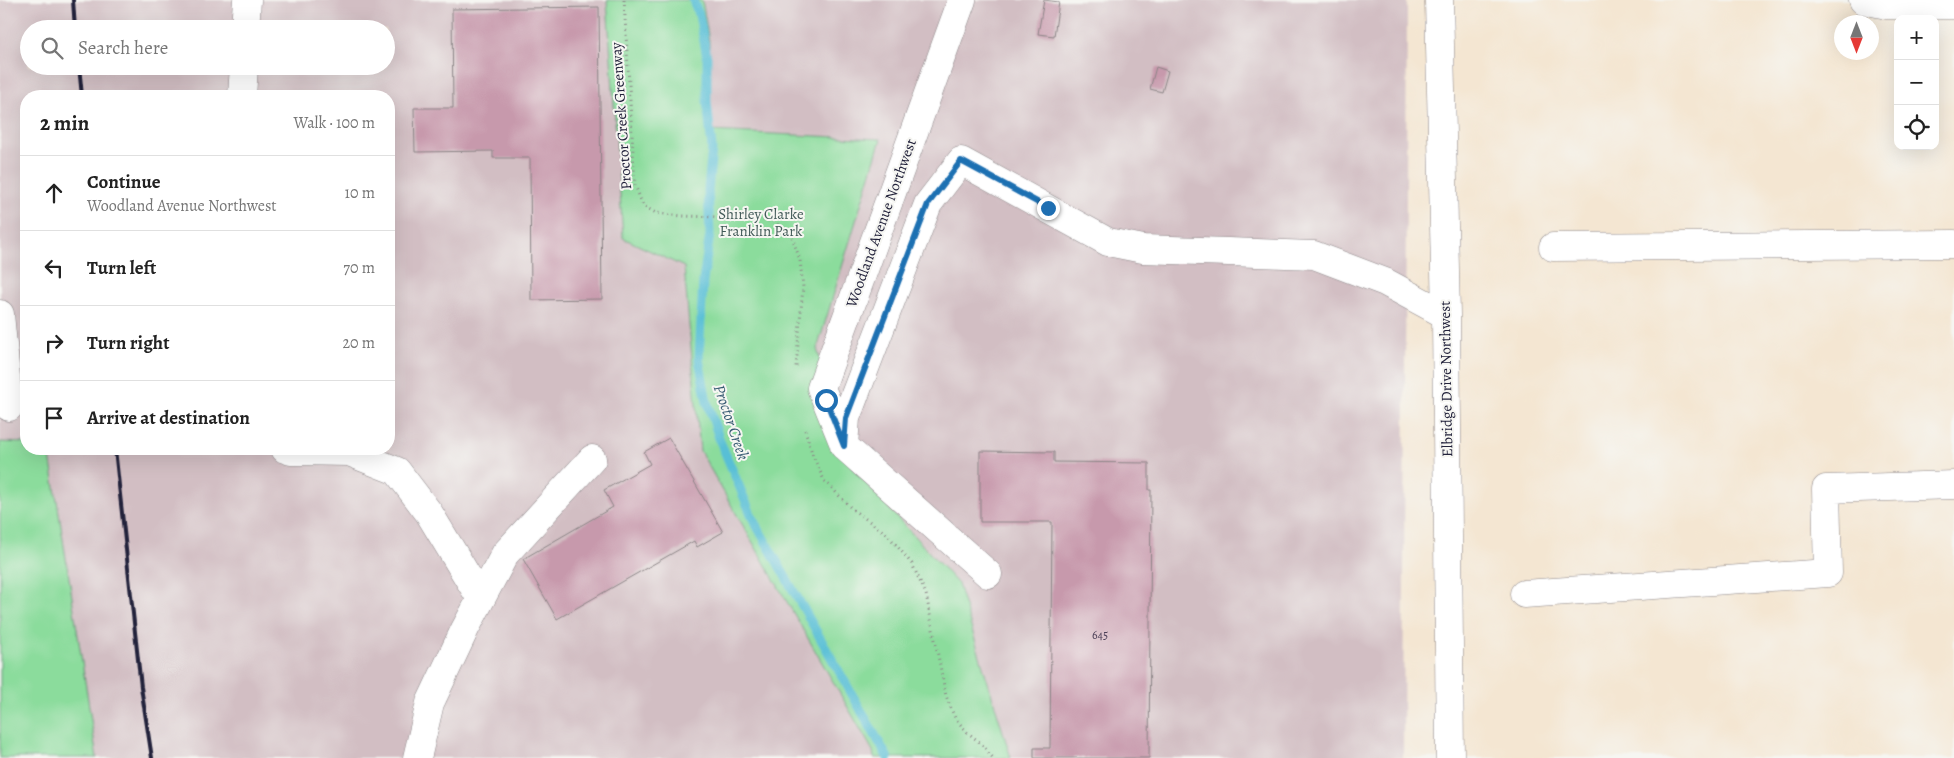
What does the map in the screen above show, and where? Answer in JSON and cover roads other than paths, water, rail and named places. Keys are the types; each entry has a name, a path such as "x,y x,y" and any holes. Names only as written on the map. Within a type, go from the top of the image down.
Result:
{"street":[{"path":"246,20 247,0"},
{"name":"Woodland Avenue Northwest","path":"844,446 821,388 962,0"},
{"name":"Elbridge Drive Northwest","path":"1439,0 1446,315 1450,758"},
{"path":"1863,0 1886,5 1954,5"},
{"path":"242,90 243,75"},
{"path":"988,574 844,446 846,418 928,204 961,161 1108,242 1143,249 1314,255 1385,282 1446,315"},
{"path":"1553,247 1954,244"},
{"path":"0,314 9,407"},
{"path":"357,455 397,471 429,513 481,599"},
{"path":"417,758 430,703 505,554 592,459"},
{"path":"1524,594 1828,573 1826,489 1954,485"}],"waterway":[{"name":"Proctor Creek","path":"693,0 699,15 707,57 707,101 712,148 708,190 710,234 703,281 699,359 707,402 720,441 754,521 888,758"}],"railway":[{"path":"73,0 74,20"},
{"path":"80,75 81,90"},
{"path":"116,455 141,687 152,758"}],"park label":[{"name":"Shirley Clarke Franklin Park","path":"761,222"}]}
